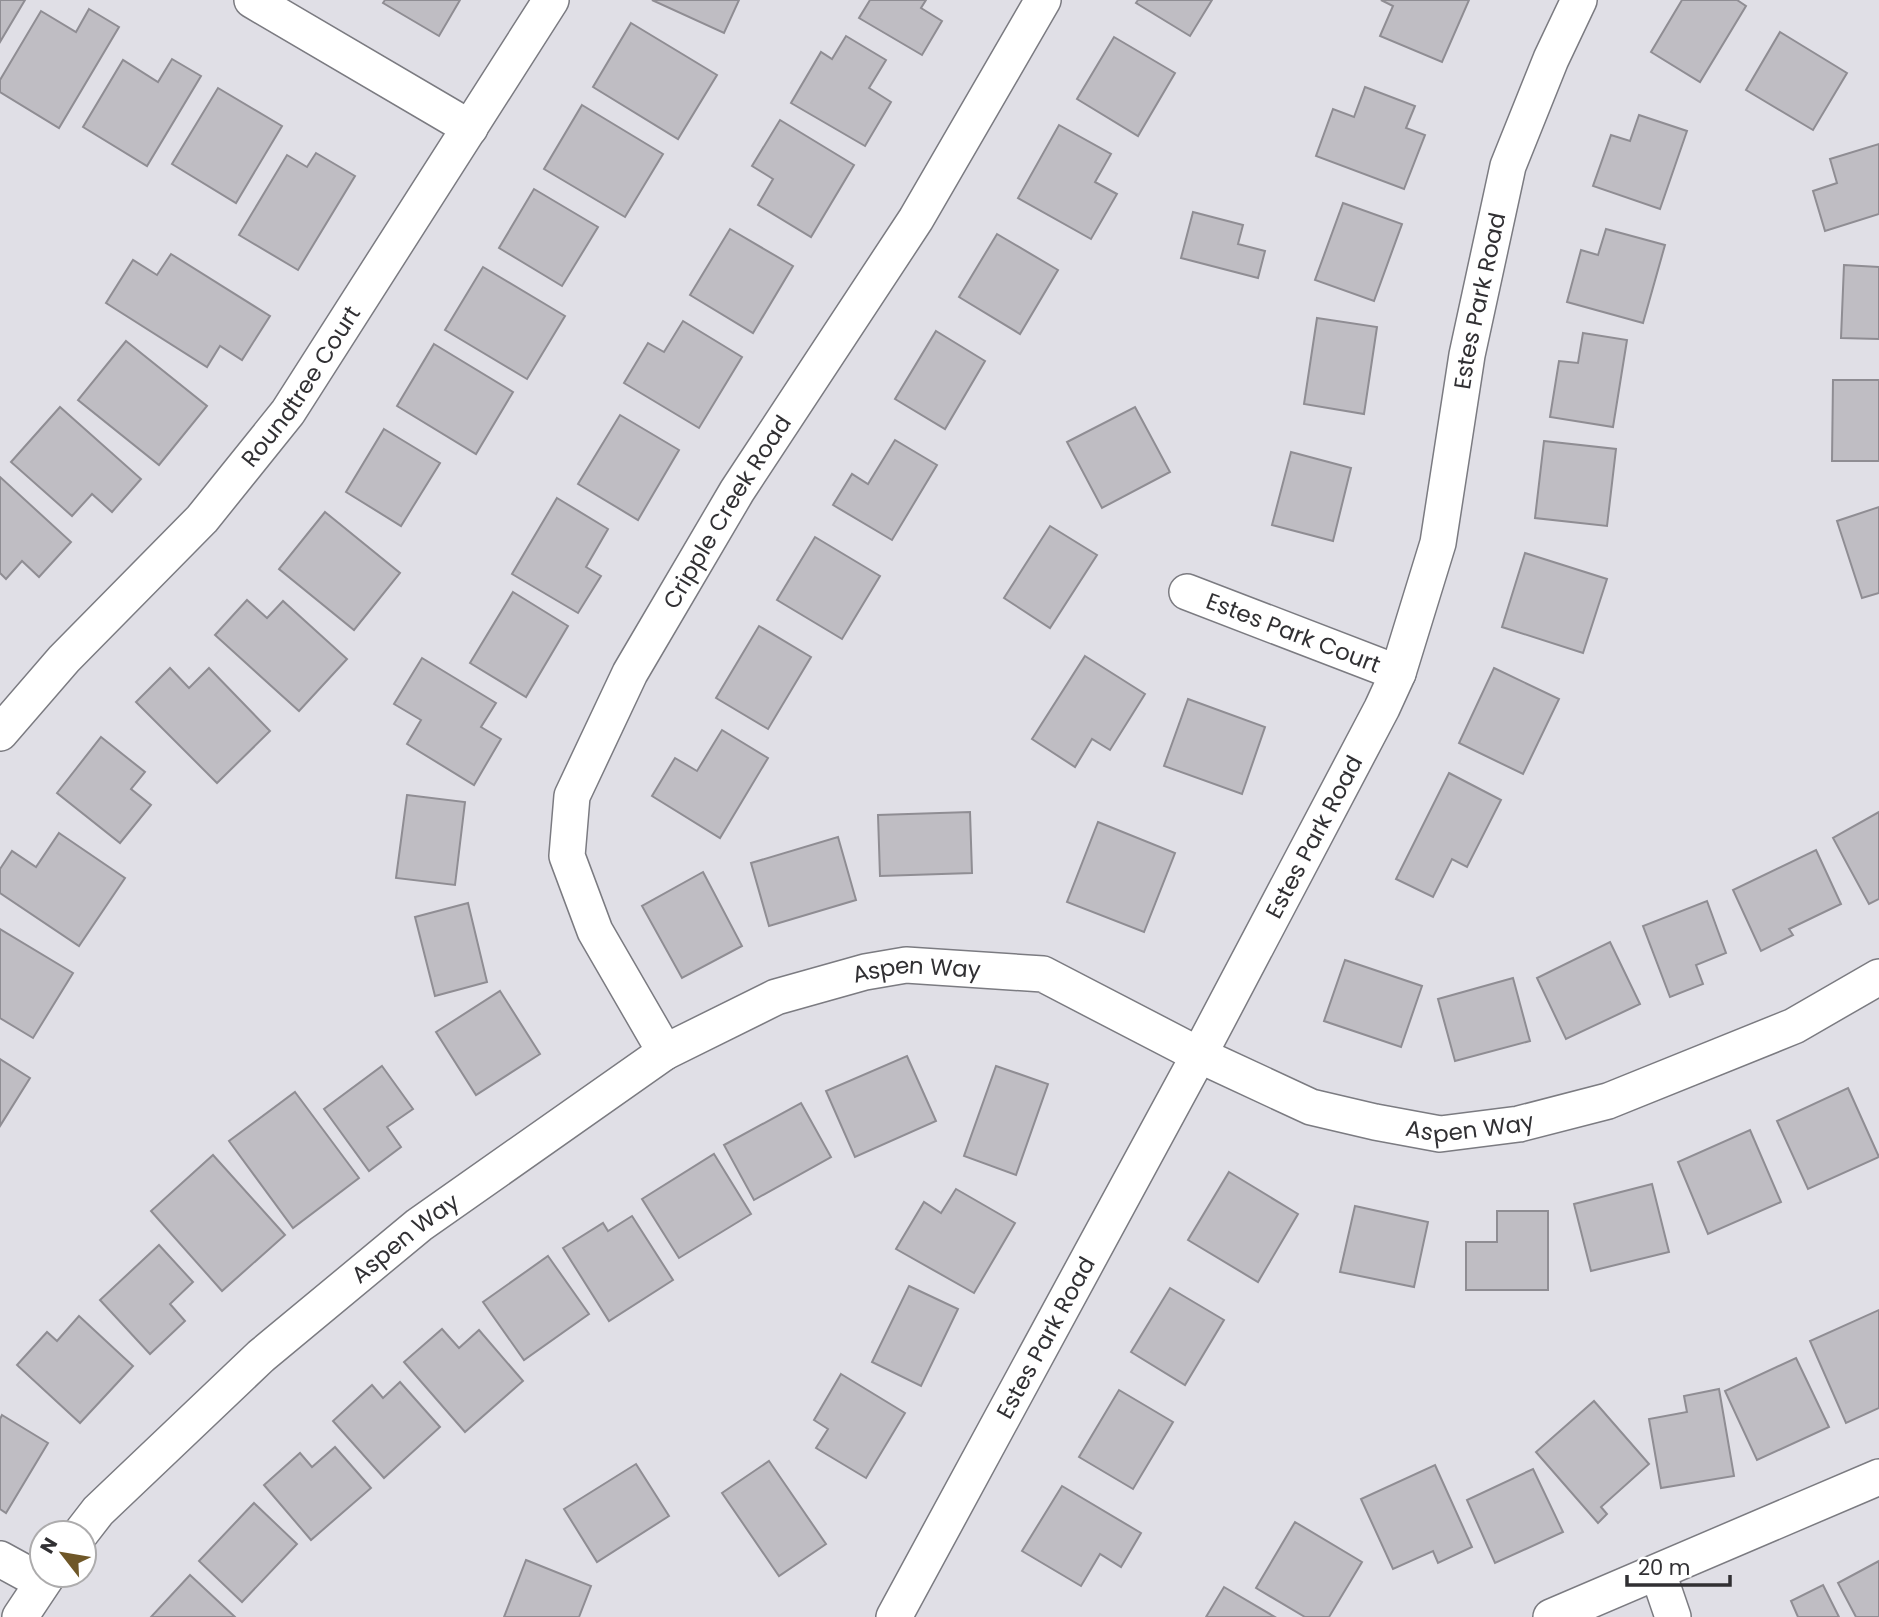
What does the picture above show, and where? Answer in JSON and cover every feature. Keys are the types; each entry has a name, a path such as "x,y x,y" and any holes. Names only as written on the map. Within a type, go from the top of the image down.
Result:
{"street":[{"path":"252,0 470,128"},
{"name":"Roundtree Court","path":"0,733 64,659 202,519 288,412 551,0"},
{"name":"Cripple Creek Road","path":"665,1052 596,931 567,856 572,796 630,673 737,491 916,219 1043,0"},
{"name":"Estes Park Road","path":"894,1617 1199,1055 1382,709 1398,673 1438,543 1467,355 1508,166 1551,59 1579,0"},
{"name":"Estes Park Court","path":"1187,593 1398,673"},
{"name":"Aspen Way","path":"92,1519 261,1356 419,1225 665,1052 776,997 865,972 905,965 1042,974 1199,1055 1311,1107 1440,1134 1519,1124 1608,1101 1794,1026 1879,977"},
{"path":"1550,1617 1879,1477"},
{"path":"0,1559 28,1571"},
{"path":"1658,1573 1673,1617"},
{"path":"20,1617 38,1589"}],"building":[{"path":"0,0 25,0 0,42"},
{"path":"385,0 460,0 439,36 383,3"},
{"path":"652,0 739,0 724,33"},
{"path":"870,0 926,0 921,8 942,21 922,55 859,18"},
{"path":"1138,0 1212,0 1190,36 1136,3"},
{"path":"1381,0 1469,0 1442,62 1380,36 1393,6"},
{"path":"1682,0 1737,0 1746,6 1700,82 1651,52"},
{"path":"89,9 119,27 59,128 0,92 0,80 41,11 76,32"},
{"path":"631,23 717,75 678,139 593,87"},
{"path":"1780,32 1847,73 1813,130 1746,90"},
{"path":"846,36 886,60 869,88 891,102 865,146 791,103 821,52 832,59"},
{"path":"1114,37 1175,73 1138,136 1077,99"},
{"path":"172,59 201,76 147,166 83,127 123,60 158,82"},
{"path":"1365,87 1415,106 1406,128 1425,135 1404,189 1316,156 1333,109 1354,117"},
{"path":"218,88 282,126 236,203 172,164"},
{"path":"582,105 663,154 625,217 544,169"},
{"path":"1639,115 1687,131 1660,209 1593,186 1611,135 1630,141"},
{"path":"780,120 854,165 811,237 758,205 773,179 752,166"},
{"path":"1059,125 1111,154 1095,182 1117,194 1091,239 1018,198"},
{"path":"1879,144 1879,214 1825,231 1813,191 1837,183 1830,159"},
{"path":"316,153 355,176 298,270 239,235 287,155 307,167"},
{"path":"534,189 598,227 562,286 499,248"},
{"path":"1343,203 1402,224 1374,301 1315,280"},
{"path":"1193,212 1243,225 1238,244 1265,251 1258,278 1181,258"},
{"path":"730,229 793,266 753,333 690,295"},
{"path":"1606,229 1665,245 1643,323 1567,302 1581,250 1598,255"},
{"path":"997,234 1058,270 1020,334 959,297"},
{"path":"171,254 270,316 242,360 220,346 207,367 106,303 133,260 157,275"},
{"path":"1844,265 1879,267 1879,339 1841,338"},
{"path":"483,267 565,316 527,379 445,330"},
{"path":"1317,318 1377,327 1364,414 1304,404"},
{"path":"683,321 742,357 699,428 624,383 648,343 664,352"},
{"path":"936,331 985,361 945,429 895,399"},
{"path":"1583,333 1627,340 1613,427 1550,417 1559,361 1578,363"},
{"path":"126,341 207,406 159,465 78,400"},
{"path":"434,344 513,392 476,454 397,406"},
{"path":"1833,380 1879,380 1879,461 1832,461"},
{"path":"60,407 141,479 112,512 92,494 72,516 11,462"},
{"path":"1135,407 1170,472 1102,508 1067,442"},
{"path":"620,415 679,450 638,520 578,484"},
{"path":"384,429 440,463 401,526 346,492"},
{"path":"895,440 937,465 892,540 833,505 852,474 868,484"},
{"path":"1544,441 1616,449 1607,526 1535,518"},
{"path":"1291,452 1351,468 1333,541 1272,525"},
{"path":"0,477 71,542 39,577 22,561 6,579 0,573"},
{"path":"557,498 608,529 586,567 601,576 578,613 512,574"},
{"path":"1879,507 1879,593 1862,598 1837,521"},
{"path":"325,512 400,573 354,630 279,569"},
{"path":"1050,526 1097,555 1050,628 1004,598"},
{"path":"815,537 880,576 842,639 777,600"},
{"path":"1525,553 1607,579 1583,653 1502,627"},
{"path":"513,592 568,626 526,697 470,663"},
{"path":"247,600 267,618 283,601 347,659 299,711 215,635"},
{"path":"759,626 811,657 768,729 716,698"},
{"path":"1085,656 1145,694 1110,750 1092,739 1075,767 1032,739"},
{"path":"422,658 496,703 481,727 501,739 474,785 407,744 421,720 394,704"},
{"path":"170,668 189,688 209,668 270,731 217,783 136,702"},
{"path":"1494,668 1559,699 1523,774 1459,743"},
{"path":"1188,699 1265,727 1242,794 1164,766"},
{"path":"722,730 768,758 720,838 652,796 675,758 697,771"},
{"path":"101,737 145,772 131,789 151,805 120,843 57,793"},
{"path":"1449,773 1501,800 1467,867 1452,859 1433,897 1396,879"},
{"path":"407,795 465,802 455,885 396,878"},
{"path":"970,812 972,873 880,876 878,815"},
{"path":"1879,812 1879,899 1869,904 1833,838"},
{"path":"1098,822 1175,853 1144,932 1067,902"},
{"path":"59,833 125,878 79,946 0,893 0,869 12,851 36,867"},
{"path":"838,837 856,900 769,926 751,863"},
{"path":"1816,850 1841,904 1789,929 1793,935 1761,951 1733,890"},
{"path":"703,872 742,946 682,978 642,906"},
{"path":"1707,901 1726,953 1696,965 1703,984 1670,997 1643,926"},
{"path":"468,903 487,982 435,996 415,917"},
{"path":"0,929 73,973 33,1038 0,1018"},
{"path":"1610,942 1640,1004 1566,1039 1537,978"},
{"path":"1345,960 1422,986 1401,1047 1324,1021"},
{"path":"1513,978 1530,1041 1455,1061 1438,999"},
{"path":"500,991 540,1054 476,1095 436,1032"},
{"path":"907,1056 936,1121 855,1157 826,1091"},
{"path":"0,1059 30,1078 0,1126"},
{"path":"382,1066 413,1109 387,1127 401,1147 369,1171 324,1109"},
{"path":"996,1066 1048,1084 1016,1175 964,1156"},
{"path":"1848,1088 1879,1157 1808,1189 1777,1121"},
{"path":"295,1092 359,1178 293,1228 229,1141"},
{"path":"801,1103 831,1157 754,1200 724,1145"},
{"path":"1750,1130 1781,1202 1708,1234 1678,1162"},
{"path":"714,1154 751,1214 679,1258 642,1199"},
{"path":"213,1155 285,1235 222,1291 151,1211"},
{"path":"1229,1172 1298,1214 1258,1282 1188,1240"},
{"path":"1652,1184 1669,1252 1591,1271 1574,1204"},
{"path":"956,1189 1015,1223 974,1293 896,1249 924,1202 941,1213"},
{"path":"1355,1206 1428,1222 1414,1287 1340,1272"},
{"path":"1497,1211 1548,1211 1548,1290 1466,1290 1466,1242 1497,1242"},
{"path":"632,1216 673,1280 609,1321 563,1248 603,1223 608,1231"},
{"path":"159,1245 193,1282 170,1304 185,1321 150,1354 100,1300"},
{"path":"548,1256 589,1314 524,1360 483,1302"},
{"path":"909,1286 958,1309 921,1386 872,1362"},
{"path":"1170,1288 1224,1320 1185,1385 1131,1352"},
{"path":"1879,1310 1879,1408 1846,1423 1810,1341"},
{"path":"79,1316 133,1366 80,1423 17,1365 47,1332 57,1341"},
{"path":"442,1329 459,1348 479,1330 523,1381 465,1432 404,1362"},
{"path":"1796,1358 1829,1427 1757,1460 1725,1391"},
{"path":"841,1374 905,1413 866,1478 816,1448 828,1429 814,1420"},
{"path":"400,1382 440,1427 384,1478 333,1421 372,1385 383,1398"},
{"path":"1719,1389 1734,1476 1661,1488 1649,1419 1687,1412 1684,1396"},
{"path":"1119,1390 1173,1422 1133,1489 1079,1457"},
{"path":"1594,1401 1649,1464 1601,1507 1607,1514 1598,1523 1536,1452"},
{"path":"2,1415 48,1443 6,1513 0,1509"},
{"path":"335,1447 371,1488 311,1540 264,1485 300,1453 312,1467"},
{"path":"769,1461 826,1544 779,1576 722,1493"},
{"path":"636,1464 669,1516 597,1562 564,1509"},
{"path":"1435,1465 1472,1547 1438,1563 1433,1551 1393,1569 1361,1499"},
{"path":"1533,1469 1563,1532 1495,1563 1467,1500"},
{"path":"1062,1486 1141,1533 1121,1567 1100,1554 1081,1586 1022,1551"},
{"path":"254,1503 297,1544 242,1602 199,1561"},
{"path":"1295,1522 1362,1562 1329,1617 1305,1617 1256,1588"},
{"path":"526,1560 591,1586 579,1617 504,1617"},
{"path":"1879,1561 1879,1617 1856,1617 1838,1583"},
{"path":"190,1575 235,1617 151,1617"},
{"path":"1823,1585 1839,1617 1798,1617 1791,1601"},
{"path":"1224,1587 1275,1617 1206,1617"}]}
